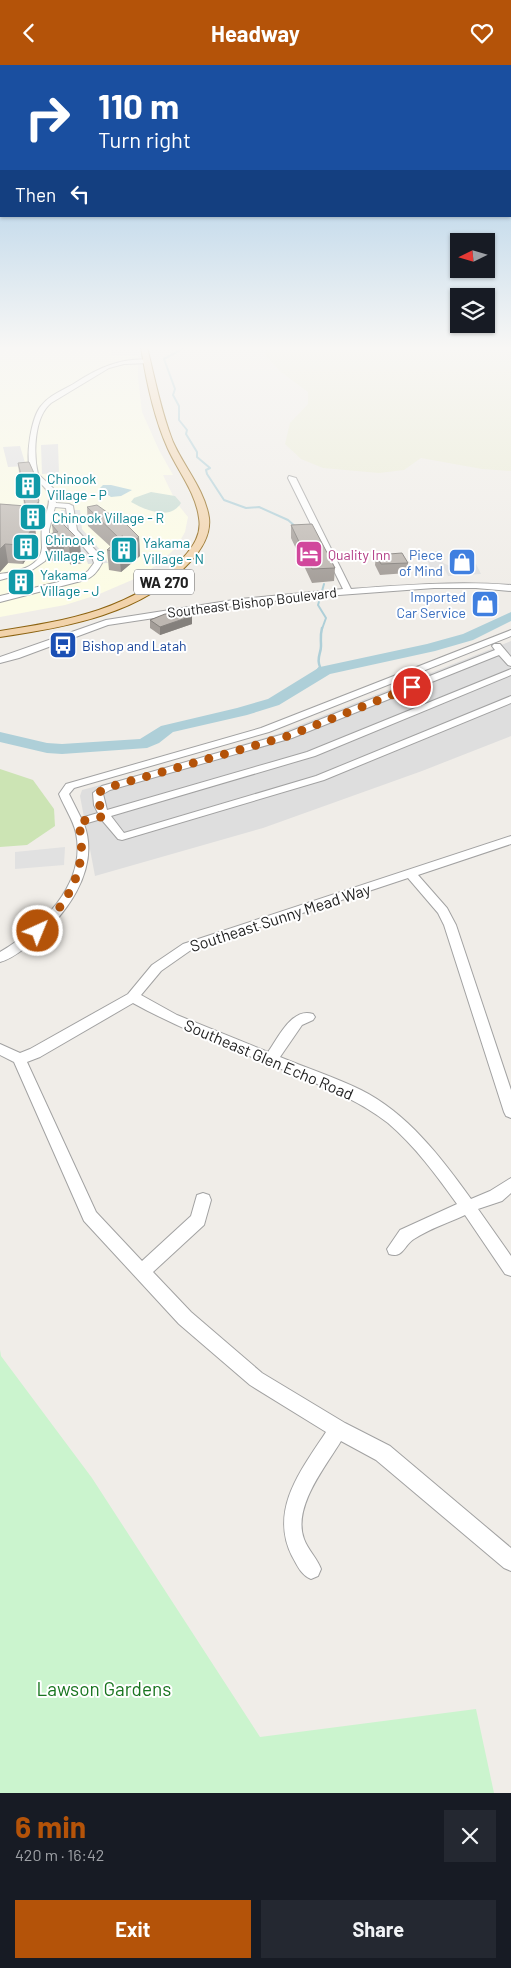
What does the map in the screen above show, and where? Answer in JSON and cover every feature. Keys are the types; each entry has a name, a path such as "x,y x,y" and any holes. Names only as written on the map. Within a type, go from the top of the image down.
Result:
{"main road":[{"name":"WA 270","path":"0,633 61,623 100,612 136,597 181,569 197,547 204,528 203,510 175,457 165,428"}],"street":[{"path":"0,577 29,569 42,560 45,551 44,533 53,499 51,489 35,473 33,462 37,428"},
{"path":"292,478 348,591"},
{"path":"0,599 74,581 86,577 94,571 98,563 96,556 73,530 70,506 52,505"},
{"name":"Southeast Bishop Boulevard","path":"0,659 16,657 106,623 240,601 333,592 450,585 510,587"},
{"path":"0,958 30,939 45,924 71,889 80,866 82,837 78,822 64,795 70,786 265,730 511,633"},
{"path":"492,641 511,663"},
{"path":"501,651 288,736 106,788 98,793 97,800 105,816 122,837 320,778 511,699"},
{"path":"78,822 105,816 310,754 511,672"},
{"name":"Southeast Sunny Mead Way","path":"18,1059 35,1053 133,997 143,981 154,970 186,947 511,840"},
{"path":"412,873 443,911 450,925 511,1112"},
{"name":"Southeast Glen Echo Road","path":"133,997 172,1018 356,1094 379,1109 404,1129 426,1151 511,1269"},
{"path":"271,1058 297,1022 308,1017"},
{"path":"0,1049 18,1059 90,1216 185,1317 256,1379 338,1429 383,1453 511,1561"},
{"path":"395,1249 406,1235 496,1196 511,1184"},
{"path":"141,1272 198,1220 203,1200"},
{"path":"311,1569 300,1552 294,1534 293,1512 298,1495 338,1429"}],"shaded area":[{"path":"0,428 149,428 173,475 163,475 176,502 188,517 185,532 176,548 154,567 132,580 97,595 65,605 0,617"},
{"path":"289,428 511,428 511,471 482,469 421,458 404,470 379,473 323,468 301,459 285,444"},
{"path":"58,444 59,473 42,474 41,445"},
{"path":"20,446 26,466 8,467 3,447"},
{"path":"151,492 175,496 181,503 171,512 164,513 150,511 131,502 134,498"},
{"path":"61,510 80,510 82,529 102,552 108,563 88,564 86,558 64,532"},
{"path":"438,551 443,563 450,566 476,564 481,574 448,576 444,568 431,569 424,552"},
{"path":"511,641 511,736 422,771 263,828 95,876 80,796 82,790 277,734"},
{"path":"65,847 64,865 15,869 15,852"}],"green space":[{"path":"0,769 33,780 54,809 55,826 27,845 0,847"},
{"name":"Lawson Gardens","path":"0,1350 1,1356 92,1478 260,1737 476,1709 494,1793 0,1793"}],"water":[{"path":"103,485 132,490 121,496 111,497 99,489"}],"building":[{"path":"29,462 37,480 35,480 35,490 39,501 22,523 35,524 21,545 5,544 0,549 0,504 26,506 22,486 24,486 18,463"},
{"path":"97,505 111,515 116,514 139,537 119,552 107,550 123,536 118,537 87,507"},
{"path":"62,523 76,537 73,537 80,544 69,546 63,539 46,542 49,534 58,532 52,525"},
{"path":"312,524 335,568 312,569 291,525"},
{"path":"402,553 408,563 381,564 376,555"},
{"path":"489,593 498,605 482,607 473,595"},
{"path":"165,614 192,616 160,627 150,620"}],"waterway":[{"path":"185,428 187,430 186,434 197,452 197,457 210,468 206,470 207,474 224,500 246,508 259,507 288,520 296,527"},
{"path":"322,629 326,618 318,605 324,584"},
{"path":"0,737 47,748 62,749 141,744 153,739 167,729 253,709 273,702 325,670 430,648 468,637 511,616"},
{"path":"313,676 320,667 322,628"}],"place":[{"name":"Chinook Village - P","path":"28,486"},
{"name":"Chinook Village - R","path":"33,517"},
{"name":"Chinook Village - S","path":"26,547"},
{"name":"Yakama Village - N","path":"124,550"},
{"name":"Quality Inn","path":"309,554"},
{"name":"Piece of Mind","path":"462,562"},
{"name":"Yakama Village - J","path":"21,582"},
{"name":"Imported Car Service","path":"485,604"},
{"name":"Bishop and Latah","path":"63,645"}],"route":[{"path":"38,931 64,901 76,877 82,856 82,837 78,822 105,816 97,800 98,793 106,788 288,736 412,687"}]}
